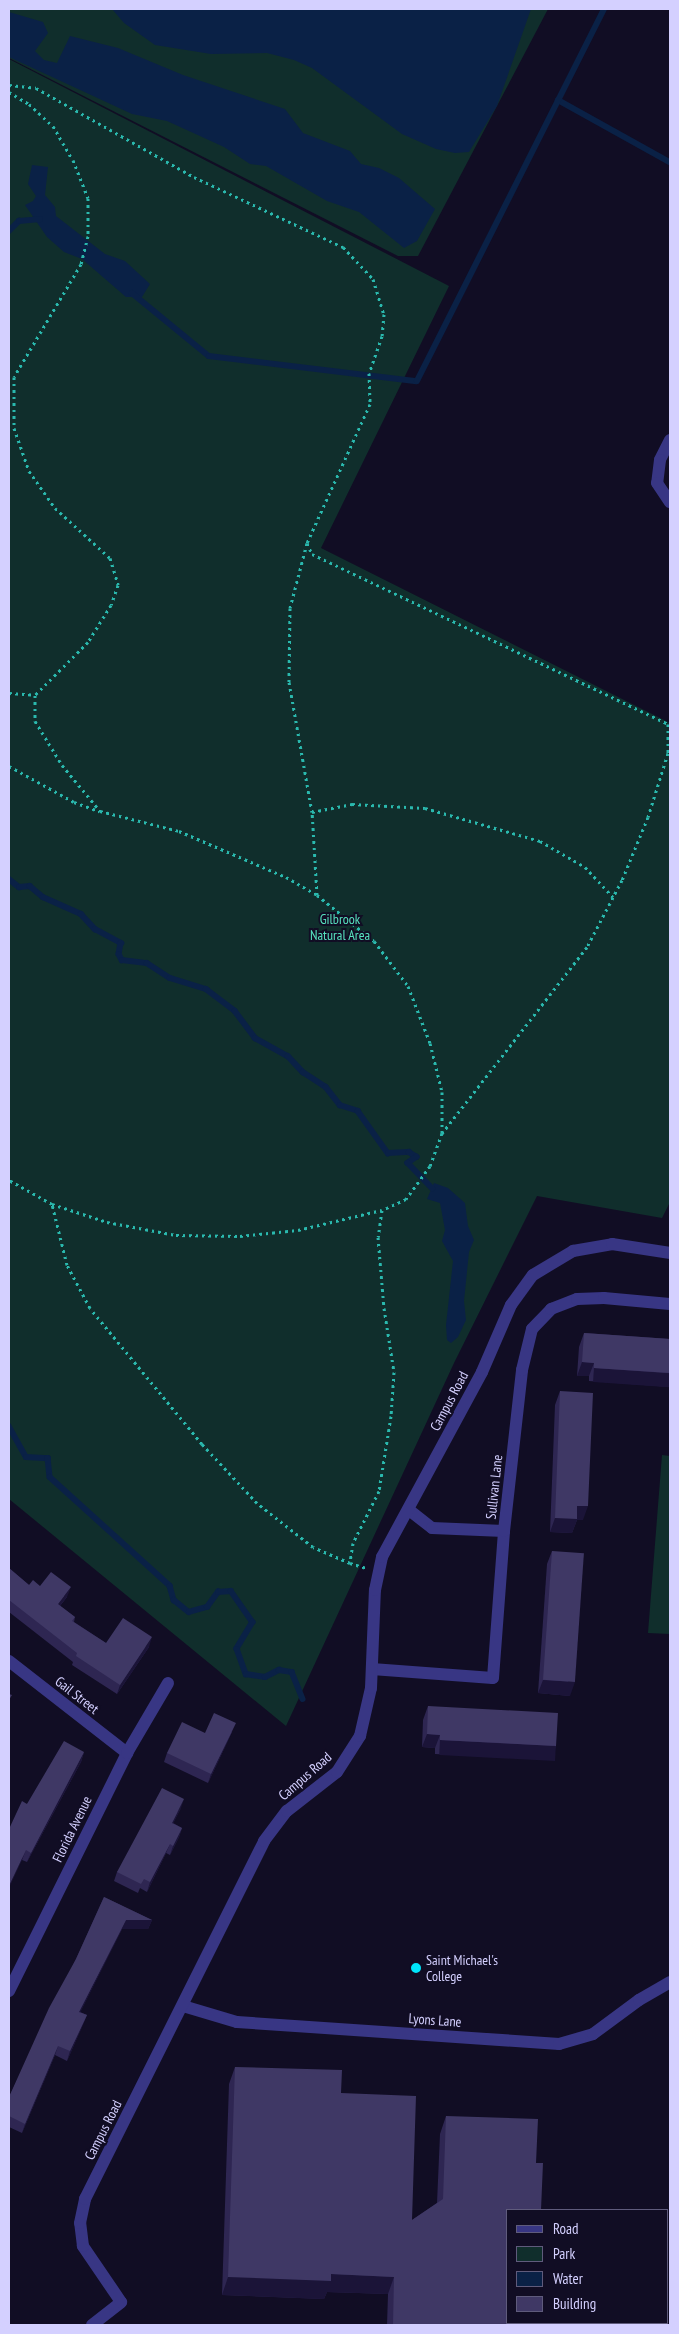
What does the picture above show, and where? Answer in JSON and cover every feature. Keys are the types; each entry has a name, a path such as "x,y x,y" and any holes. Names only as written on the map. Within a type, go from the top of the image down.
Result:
{"street":[{"path":"670,440 660,460 657,483 670,502"},
{"name":"Campus Road","path":"92,2325 121,2302 83,2246 81,2211 270,1831 287,1812 337,1772 354,1748 365,1723 372,1669 378,1572 388,1544 409,1510 482,1372 511,1305 533,1275 566,1254 595,1246 623,1244 670,1253"},
{"name":"Sullivan Lane","path":"372,1669 493,1678 504,1532 523,1357 532,1328 540,1316 564,1303 590,1297 670,1304"},
{"path":"409,1510 432,1528 504,1532"},
{"name":"Gail Street","path":"9,1661 127,1753"},
{"name":"Florida Avenue","path":"9,1990 127,1753 168,1683"},
{"name":"Lyons Lane","path":"183,2006 245,2022 559,2044 593,2034 639,2000 670,1982"}],"path":[{"path":"9,85 36,88 194,177 343,247 373,279 384,314 382,336 369,373 370,404 307,543 290,608 288,682 312,812 318,895"},
{"path":"9,92 29,104 53,126 73,160 88,198 88,236 81,264 14,378 14,428 29,470 55,508 110,558 118,585 111,605 88,642 35,695 35,721 62,765 100,811"},
{"path":"9,1180 52,1204 107,1222 176,1235 240,1236 298,1230 382,1210 406,1198 430,1166 442,1133 587,947 613,897 648,816 665,762 668,724 312,554 307,543"},
{"path":"9,693 35,695"},
{"path":"9,766 74,802 100,811 179,831 286,877 318,895 374,941 408,986 430,1043 442,1092 442,1133"},
{"path":"312,812 352,804 425,808 492,824 540,840 585,867 613,897"},
{"path":"52,1204 67,1265 90,1308 133,1363 257,1503 313,1547 350,1563 353,1543 378,1491 391,1416 394,1372 384,1308 378,1238 382,1210"}],"green space":[{"path":"9,9 548,9 418,256 398,256 9,58"},
{"name":"Gilbrook Natural Area","path":"9,59 449,286 321,548 670,723 670,1202 662,1218 537,1196 454,1363 286,1726 9,1499"},
{"path":"662,1455 670,1456 670,1634 648,1633"}],"water":[{"path":"112,9 531,9 497,106 469,152 455,153 436,149 402,134 312,68 294,60 267,53 211,54 155,45 124,23"},
{"path":"9,12 43,22 48,33 35,51 44,60 57,63 70,36 118,48 183,75 285,109 303,133 350,151 361,164 379,168 399,178 435,209 417,241 404,248 359,212 327,201 266,166 250,164 224,147 167,121 132,114 9,57"},
{"path":"32,165 48,167 45,195 55,207 56,216 105,254 125,261 150,284 142,297 126,297 82,259 64,252 47,237 25,205 33,201 36,196 28,184"},
{"path":"434,1183 448,1188 465,1203 468,1226 474,1240 469,1252 464,1301 466,1320 458,1337 451,1343 447,1340 446,1325 453,1261 442,1241 445,1230 440,1203 427,1199"}],"building":[{"path":"584,1333 670,1339 670,1373 594,1368 594,1363 582,1362"},
{"path":"560,1391 593,1393 588,1506 577,1506 577,1519 555,1518"},
{"path":"552,1551 584,1553 575,1682 543,1680"},
{"path":"9,1568 29,1585 33,1580 40,1586 51,1572 71,1587 58,1604 75,1617 72,1621 106,1643 123,1618 152,1637 120,1685 76,1656 77,1653 9,1600"},
{"path":"428,1706 558,1713 556,1746 440,1740 440,1735 427,1734"},
{"path":"214,1713 236,1723 211,1774 167,1753 182,1722 205,1733"},
{"path":"64,1741 84,1752 31,1853 26,1850 9,1886 9,1829 22,1801 27,1804"},
{"path":"162,1788 184,1799 172,1823 182,1828 173,1846 170,1844 150,1882 144,1879 141,1884 117,1872"},
{"path":"104,1897 152,1920 126,1920 79,2012 87,2015 70,2051 58,2046 25,2124 9,2116 9,2097 49,2008 76,1959"},
{"path":"235,2067 342,2070 341,2093 416,2096 412,2220 443,2199 446,2116 538,2119 536,2163 543,2163 541,2209 507,2209 507,2324 571,2325 393,2325 394,2277 331,2274 331,2281 228,2277"}],"waterway":[{"path":"132,293 209,356 417,381 604,9"},
{"path":"558,100 670,162"},
{"path":"9,231 19,221 40,219"},
{"path":"9,879 19,887 30,886 43,897 81,914 95,929 121,943 119,954 122,960 147,963 170,978 206,989 235,1011 255,1038 288,1056 303,1072 326,1087 340,1105 358,1111 388,1153 409,1152 417,1157 408,1163 432,1188"},
{"path":"9,1426 26,1457 48,1458 50,1477 170,1586 174,1600 189,1612 207,1607 218,1592 231,1591 253,1622 237,1649 246,1674 265,1677 279,1670 292,1672 303,1699"}],"place":[{"name":"Saint Michael's College","path":"416,1968"}]}
